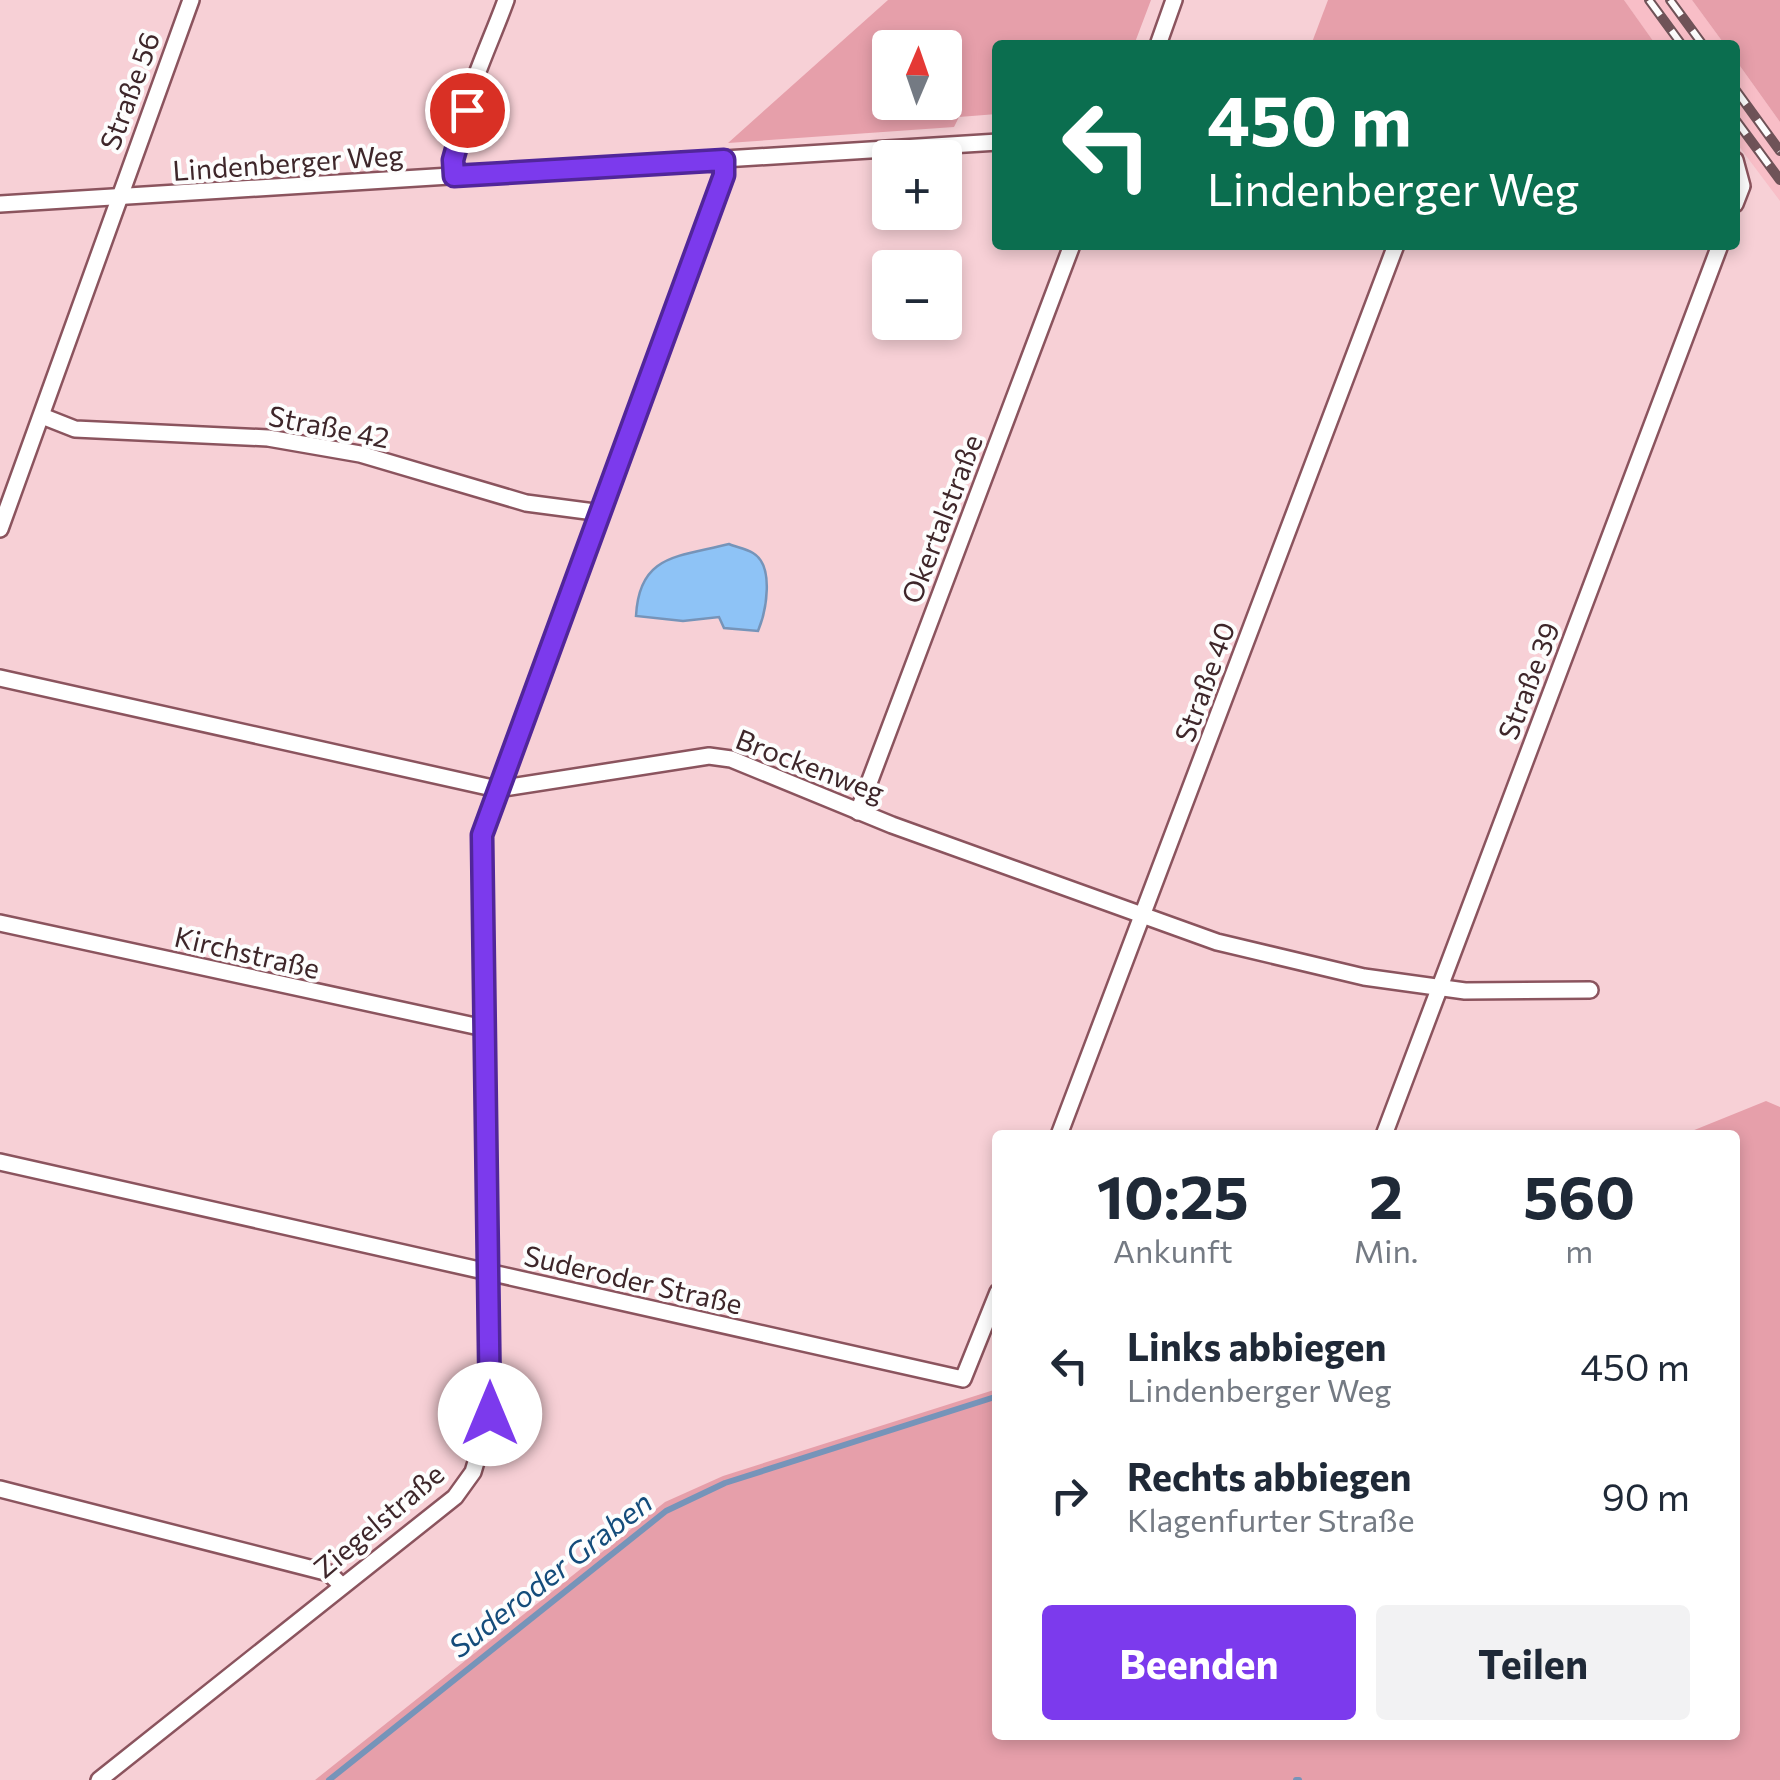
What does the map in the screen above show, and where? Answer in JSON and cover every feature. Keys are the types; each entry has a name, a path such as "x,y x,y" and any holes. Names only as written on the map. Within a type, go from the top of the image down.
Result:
{"street":[{"name":"Straße 56","path":"0,529 191,0"},
{"path":"454,176 453,160 461,131 506,0"},
{"path":"1160,40 1174,0"},
{"name":"Lindenberger Weg","path":"0,204 992,142"},
{"name":"Ziegelstraße","path":"99,1780 455,1497 473,1472 491,1412 482,835 724,175 724,160"},
{"name":"Okertalstraße","path":"858,812 1070,250"},
{"name":"Straße 40","path":"1061,1130 1394,250"},
{"name":"Straße 39","path":"1386,1130 1718,250"},
{"name":"Straße 42","path":"42,416 76,429 268,438 360,454 526,503 583,507 602,513"},
{"name":"Brockenweg","path":"0,678 497,789 709,756 731,760 858,812 1143,918 1291,962 1465,990 1590,990"},
{"name":"Kirchstraße","path":"0,924 484,1028"},
{"name":"Suderoder Straße","path":"0,1162 963,1379 992,1307"},
{"path":"0,1489 329,1573 342,1586"}],"shaded area":[{"path":"888,0 1151,0 1136,40 992,40 992,114 962,117 962,30 872,30 872,120 958,120 954,127 728,143"},
{"path":"1328,0 1624,0 1652,40 1313,40"},
{"path":"1624,0 1692,0 1721,40 1652,40"},
{"path":"1692,0 1780,0 1780,122 1740,66 1740,40 1721,40"},
{"path":"1740,66 1780,122 1780,201 1740,148"},
{"path":"1766,1101 1780,1107 1780,1780 315,1780 665,1502 723,1476 992,1391 992,1740 1740,1740 1740,1130 1694,1130"}],"water":[{"path":"729,544 753,553 764,568 766,601 758,631 724,628 719,617 683,621 636,616 639,596 653,569 678,556"}],"waterway":[{"name":"Suderoder Graben","path":"329,1780 666,1511 725,1483 992,1398"}],"railway":[{"path":"1649,0 1678,40"},
{"path":"1670,0 1699,40"},
{"path":"1740,96 1780,151"},
{"path":"1740,126 1780,180"}],"route":[{"path":"467,110 453,160 454,176 724,160 724,175 529,710 487,810 482,835 490,1414"}]}
